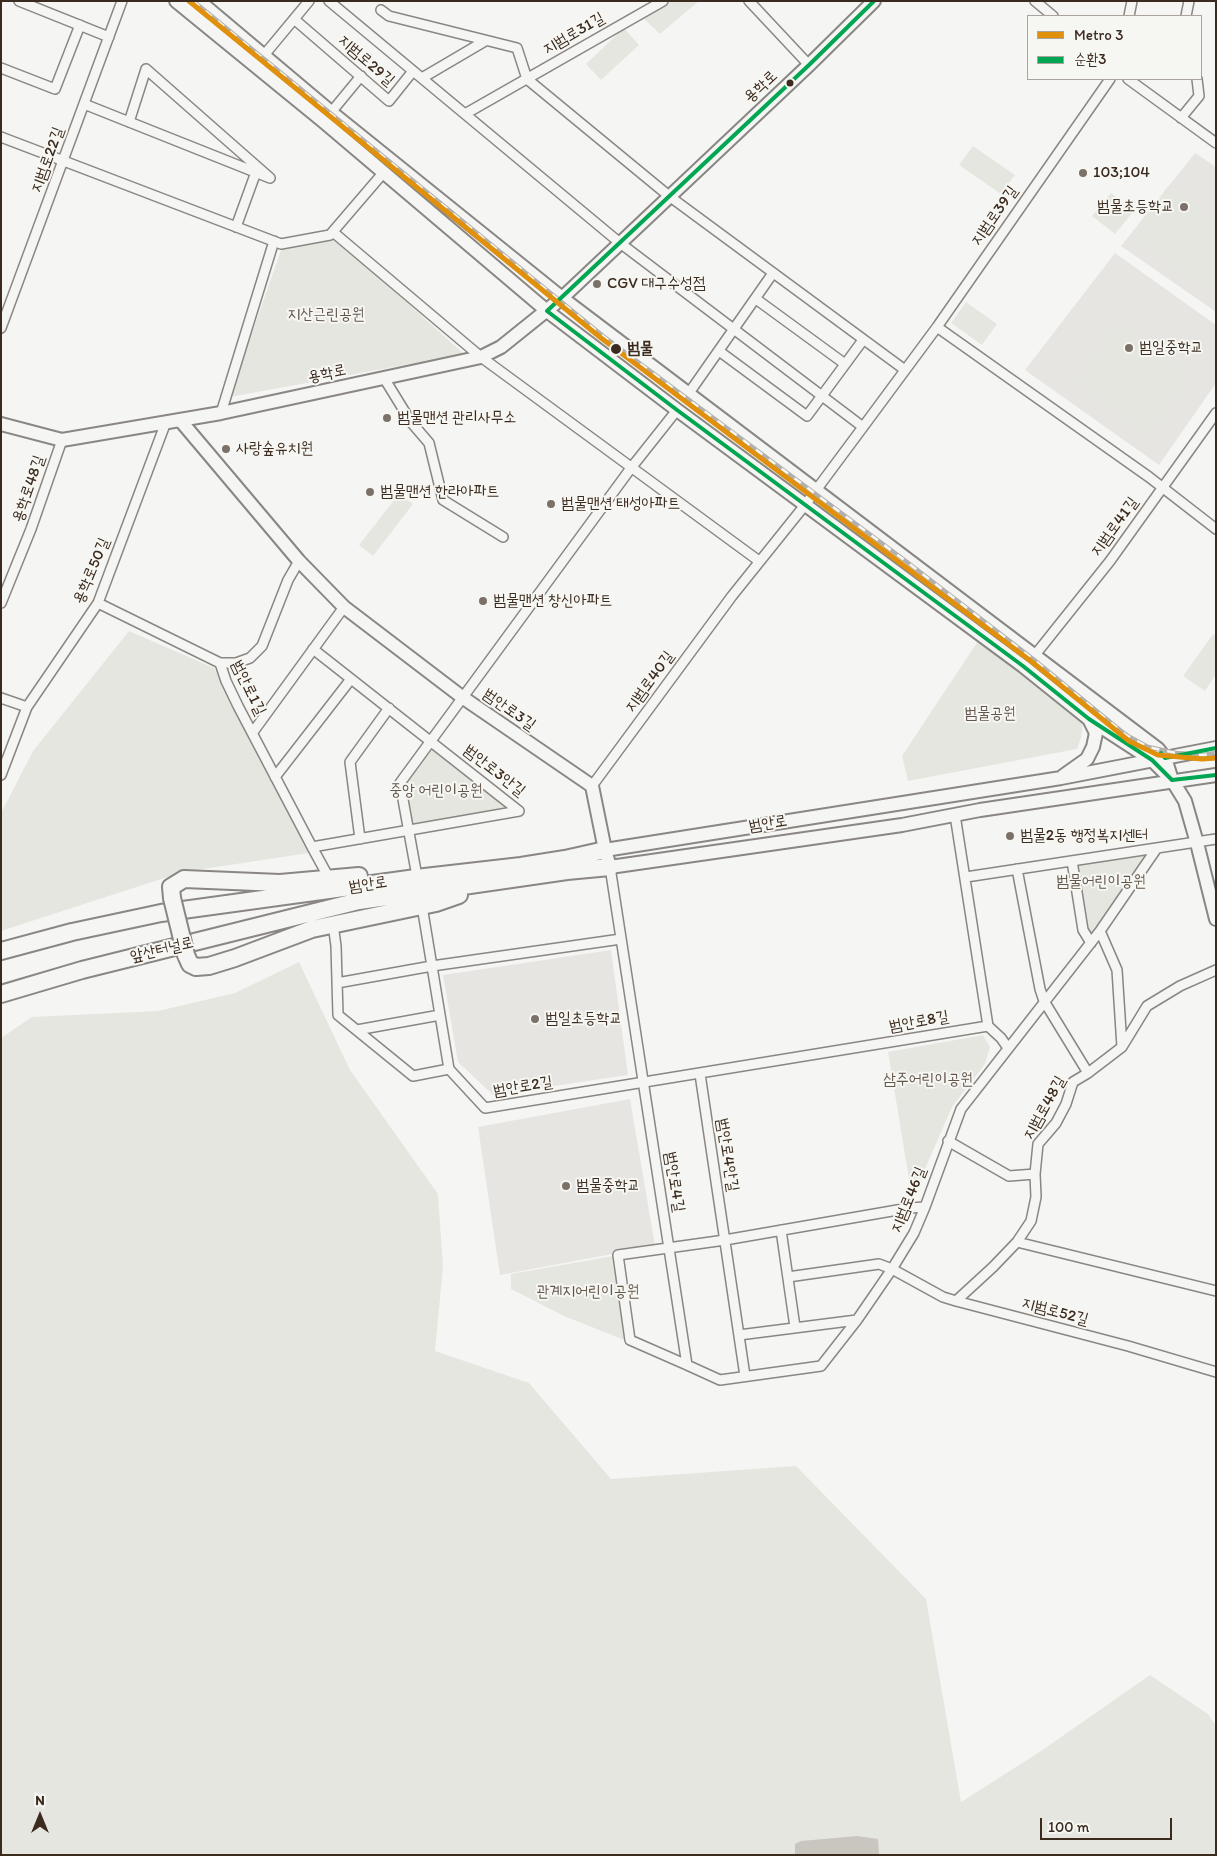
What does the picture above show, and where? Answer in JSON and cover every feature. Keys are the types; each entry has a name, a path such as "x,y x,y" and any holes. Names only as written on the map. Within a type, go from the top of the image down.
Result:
{"highway":[{"name":"범안로","path":"319,892 416,878 521,866 605,850"},
{"path":"507,881 422,906 312,929 235,958 209,966 196,967 190,964 186,954 171,887 184,879 280,883 416,871 521,866"},
{"name":"범안로","path":"324,909 359,901 567,871 610,867"},
{"name":"앞산터널로","path":"1,951 72,932 161,913 319,892"},
{"name":"앞산터널로","path":"1,994 82,970 324,909"}],"main road":[{"path":"176,1 255,66 327,117 562,298 1150,743 1185,801 1216,919"},
{"path":"199,1 264,55 384,172 547,311 676,410 1023,666 1090,719 1159,759"},
{"name":"용학로","path":"1,424 62,440 221,413 481,357 501,347 562,298 809,65 874,1"},
{"name":"범안로3길","path":"180,420 299,561 344,607 462,698 592,786"},
{"path":"1061,778 1087,758 1093,747 1096,733 1090,719"},
{"name":"범안로","path":"605,850 1061,778 1216,748"},
{"name":"범안로","path":"610,867 874,829 1172,780 1216,775"},
{"path":"592,786 610,867"}],"street":[{"path":"19,1 109,37"},
{"name":"지범로22길","path":"1,328 122,1"},
{"path":"255,66 309,1"},
{"path":"329,1 620,243 735,328 863,427"},
{"name":"지범로31길","path":"464,114 663,1"},
{"path":"749,1 809,65"},
{"path":"1035,1 1052,15"},
{"path":"1129,15 1132,1"},
{"path":"1186,15 1189,1"},
{"name":"지범로31길","path":"381,10 390,16 517,48 526,79"},
{"name":"지범로29길","path":"294,19 390,100 413,71"},
{"path":"1,68 55,89 80,26"},
{"path":"422,78 485,41"},
{"path":"84,104 129,122 256,172 270,178 146,70 129,122"},
{"path":"327,117 361,76"},
{"path":"526,79 669,196 905,370"},
{"name":"지범로39길","path":"805,505 905,370 1109,80"},
{"path":"1129,80 1216,143"},
{"path":"1181,118 1199,96 1197,80"},
{"path":"1,137 281,244 330,235 384,172"},
{"path":"236,227 256,172"},
{"path":"333,232 481,357 757,564 805,505"},
{"path":"221,413 274,241"},
{"path":"689,394 774,273"},
{"path":"756,298 845,364"},
{"path":"936,326 1162,487 1216,529"},
{"path":"719,351 806,416 863,340"},
{"path":"384,378 411,422 429,443 443,500 504,537"},
{"path":"416,871 407,831 400,783 631,468 676,410"},
{"name":"지범로41길","path":"1035,655 1110,561 1216,413"},
{"name":"용학로50길","path":"1,775 27,707 98,603 166,422"},
{"name":"용학로48길","path":"1,603 31,529 62,440"},
{"path":"220,663 236,663 250,658 262,646 288,580 299,561"},
{"name":"지범로40길","path":"592,786 757,564"},
{"name":"범안로1길","path":"98,603 220,663 226,682 312,847"},
{"path":"252,732 344,607"},
{"name":"범안로3안길","path":"312,847 520,811 313,649"},
{"path":"276,777 351,679"},
{"path":"1,698 27,707"},
{"path":"360,839 350,762 389,708"},
{"path":"955,815 988,1026 1001,1038 1008,1048"},
{"path":"966,877 1216,839"},
{"path":"312,847 329,878"},
{"name":"지범로46길","path":"745,1376 821,1366 857,1320 914,1233 961,1109 1091,943 1157,848"},
{"path":"1072,861 1083,930 1091,943"},
{"name":"범안로4길","path":"610,867 687,1365"},
{"path":"1017,870 1044,1001 1088,1073"},
{"path":"333,924 336,946 338,1015 413,1076 449,1069 422,906"},
{"path":"1100,931 1117,970 1122,1047"},
{"path":"337,983 432,966 621,939"},
{"name":"지범로48길","path":"956,1301 1017,1242 1031,1221 1036,1197 1035,1174 1038,1144 1059,1117 1066,1104 1073,1082 1122,1047 1147,1006 1180,986 1216,970"},
{"path":"357,1030 440,1015"},
{"name":"범안로8길","path":"643,1084 988,1026"},
{"name":"범안로2길","path":"449,1069 485,1108 643,1084"},
{"name":"범안로4안길","path":"700,1074 745,1376"},
{"path":"948,1141 1009,1176 1035,1174"},
{"path":"745,1376 720,1380 630,1340 618,1255 725,1240 909,1208 925,1207"},
{"path":"781,1230 795,1328"},
{"path":"1017,1242 1216,1291"},
{"path":"788,1277 879,1264 892,1269"},
{"name":"지범로52길","path":"892,1269 943,1297 1128,1346 1216,1372"},
{"path":"739,1334 857,1320"}],"shaded area":[{"name":"범물초등학교","path":"1195,153 1216,167 1216,312 1121,246"},
{"name":"범일중학교","path":"1115,253 1216,325 1216,383 1159,465 1025,370"},
{"name":"범일초등학교","path":"611,950 628,1075 493,1095 458,1062 443,975"},
{"name":"범물중학교","path":"630,1099 655,1246 500,1275 478,1127"},
{"path":"857,1836 878,1839 879,1855 795,1855 795,1844 801,1841"}],"green space":[{"path":"672,1 699,1 660,34 643,18"},
{"path":"624,28 639,45 601,80 586,64"},
{"path":"973,146 1015,175 1001,194 959,165"},
{"name":"범물초등학교","path":"1168,186 1216,219 1216,297 1131,238"},
{"path":"1111,193 1134,211 1115,234 1092,216"},
{"name":"지산근린공원","path":"333,240 374,273 464,354 230,397 282,247"},
{"path":"966,302 997,324 982,345 951,323"},
{"path":"1118,321 1193,375 1148,437 1073,383"},
{"path":"399,494 413,504 373,556 359,545"},
{"path":"129,631 214,668 309,853 183,872 1,931 1,813 33,751"},
{"path":"1213,634 1216,636 1216,674 1205,691 1183,676"},
{"name":"범물공원","path":"978,641 1083,720 1081,738 1077,749 908,781 902,756"},
{"name":"중앙 어린이공원","path":"432,747 506,806 506,809 412,826 410,824 403,784"},
{"name":"범물어린이공원","path":"1152,851 1092,933 1086,931 1075,863"},
{"path":"299,962 350,1070 438,1194 443,1267 435,1351 529,1383 611,1479 796,1466 926,1599 961,1802 1041,1751 1150,1675 1208,1714 1216,1726 1216,1855 1,1855 1,1038 32,1017 158,1011 235,993"},
{"name":"삼주어린이공원","path":"983,1035 990,1047 985,1064 952,1107 919,1183 910,1185 888,1052"},
{"name":"관계지어린이공원","path":"613,1256 627,1341 564,1316 511,1289 511,1274"}],"railway":[{"path":"193,1 603,336 903,559 1033,659 1126,735 1148,747 1176,753 1203,755 1216,753"}],"metro line":[{"name":"3","path":"189,1 601,338 1032,662 1129,741 1158,755 1202,759 1216,758"}],"transit line":[{"name":"순환3","path":"874,1 809,65 547,311 677,410 1023,666 1089,719 1152,760 1172,780 1216,775"},
{"name":"순환3","path":"1161,753 1165,758 1216,748"}],"place":[{"name":"103;104","path":"1083,173"},
{"name":"범물초등학교","path":"1184,207"},
{"name":"CGV 대구수성점","path":"597,284"},
{"name":"범일중학교","path":"1129,348"},
{"name":"범물","path":"616,349"},
{"name":"범물맨션 관리사무소","path":"387,418"},
{"name":"사랑숲유치원","path":"226,449"},
{"name":"범물맨션 한라아파트","path":"370,492"},
{"name":"범물맨션 태성아파트","path":"551,504"},
{"name":"범물맨션 창신아파트","path":"483,601"},
{"name":"범물2동 행정복지센터","path":"1010,836"},
{"name":"범일초등학교","path":"535,1019"},
{"name":"범물중학교","path":"566,1186"}]}
